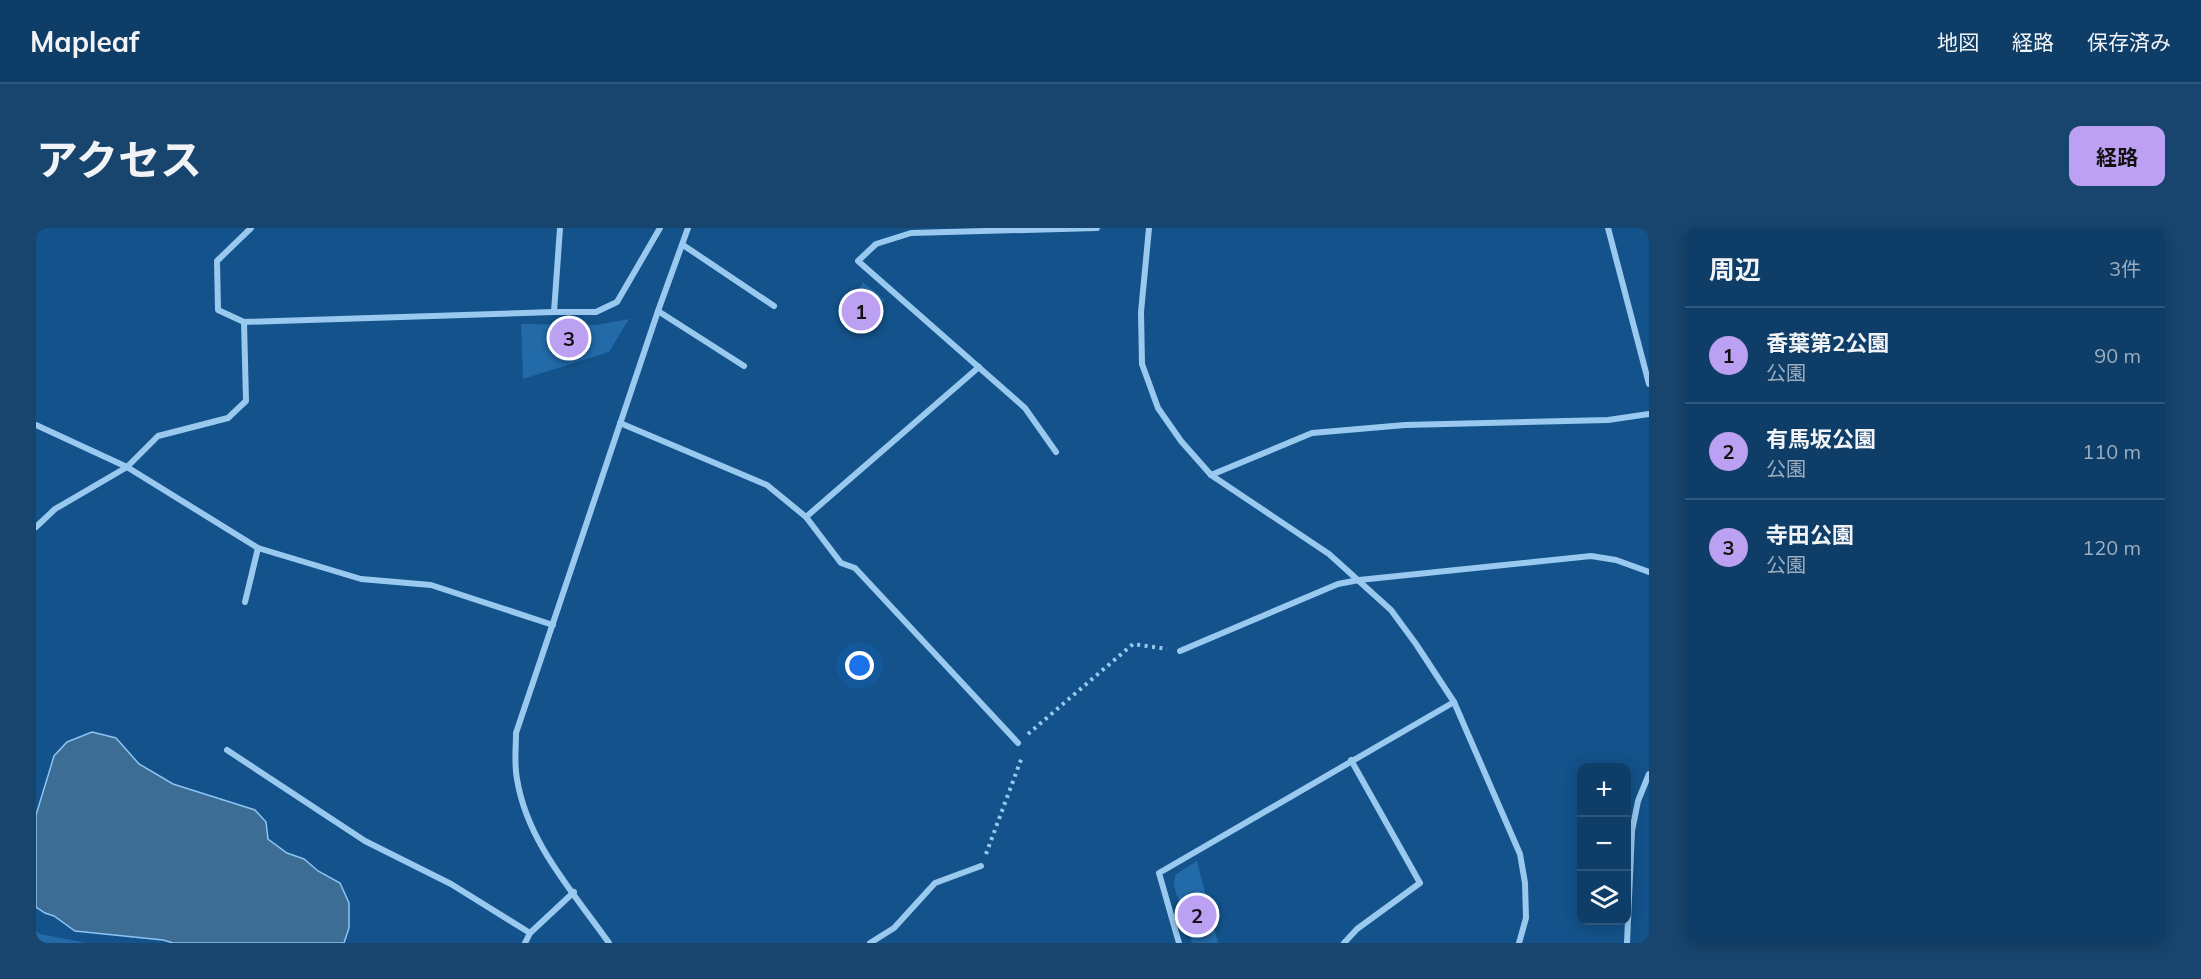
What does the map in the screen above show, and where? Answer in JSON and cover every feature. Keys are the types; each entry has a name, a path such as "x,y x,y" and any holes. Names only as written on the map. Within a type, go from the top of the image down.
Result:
{"street":[{"path":"251,228 217,261 218,310 244,322 596,312 617,302 660,228"},
{"path":"554,312 561,228"},
{"path":"609,943 540,846 525,811 516,777 516,733 688,228"},
{"path":"1056,452 1025,408 858,261 876,244 911,233 1097,228"},
{"path":"1149,228 1141,312 1142,364 1158,408 1181,441 1211,475 1329,554 1391,610 1416,644 1454,702 1520,854 1525,883 1526,918 1519,943"},
{"path":"1608,228 1649,384"},
{"path":"683,245 774,306"},
{"path":"658,311 744,366"},
{"path":"36,527 55,508 126,467 158,436 228,418 246,401 244,322"},
{"path":"806,517 979,367"},
{"path":"1211,475 1312,433 1405,425 1608,420 1649,414"},
{"path":"620,423 767,486 806,517 841,563 855,568 1018,743"},
{"path":"36,425 126,467 258,548 361,579 431,585 553,625"},
{"path":"245,602 258,548"},
{"path":"1180,651 1338,584 1359,580 1591,556 1616,560 1649,572"},
{"path":"1179,943 1159,873 1454,702"},
{"path":"227,750 365,841 451,884 530,933"},
{"path":"1344,943 1357,929 1420,883 1351,760"},
{"path":"1627,943 1632,831 1638,801 1649,774"},
{"path":"870,943 894,928 935,883 981,866"},
{"path":"525,943 530,933 574,892"}],"path":[{"path":"981,866 1022,759 1018,743 1133,644 1180,651"}],"shaded area":[{"path":"863,282 885,300 854,329 843,322"},
{"path":"629,319 609,352 523,379 521,324 596,325"},
{"path":"92,732 116,738 139,764 173,784 255,810 266,822 268,839 287,853 304,859 318,871 340,883 349,903 349,928 344,943 173,943 75,931 36,907 36,815 54,756 67,742"},
{"path":"1197,861 1218,943 1192,943 1174,886 1175,875"},
{"path":"36,931 40,934 87,943 36,943"}],"place":[{"name":"香葉第2公園","path":"861,311"},
{"name":"寺田公園","path":"569,338"},
{"name":"有馬坂公園","path":"1197,915"}]}
